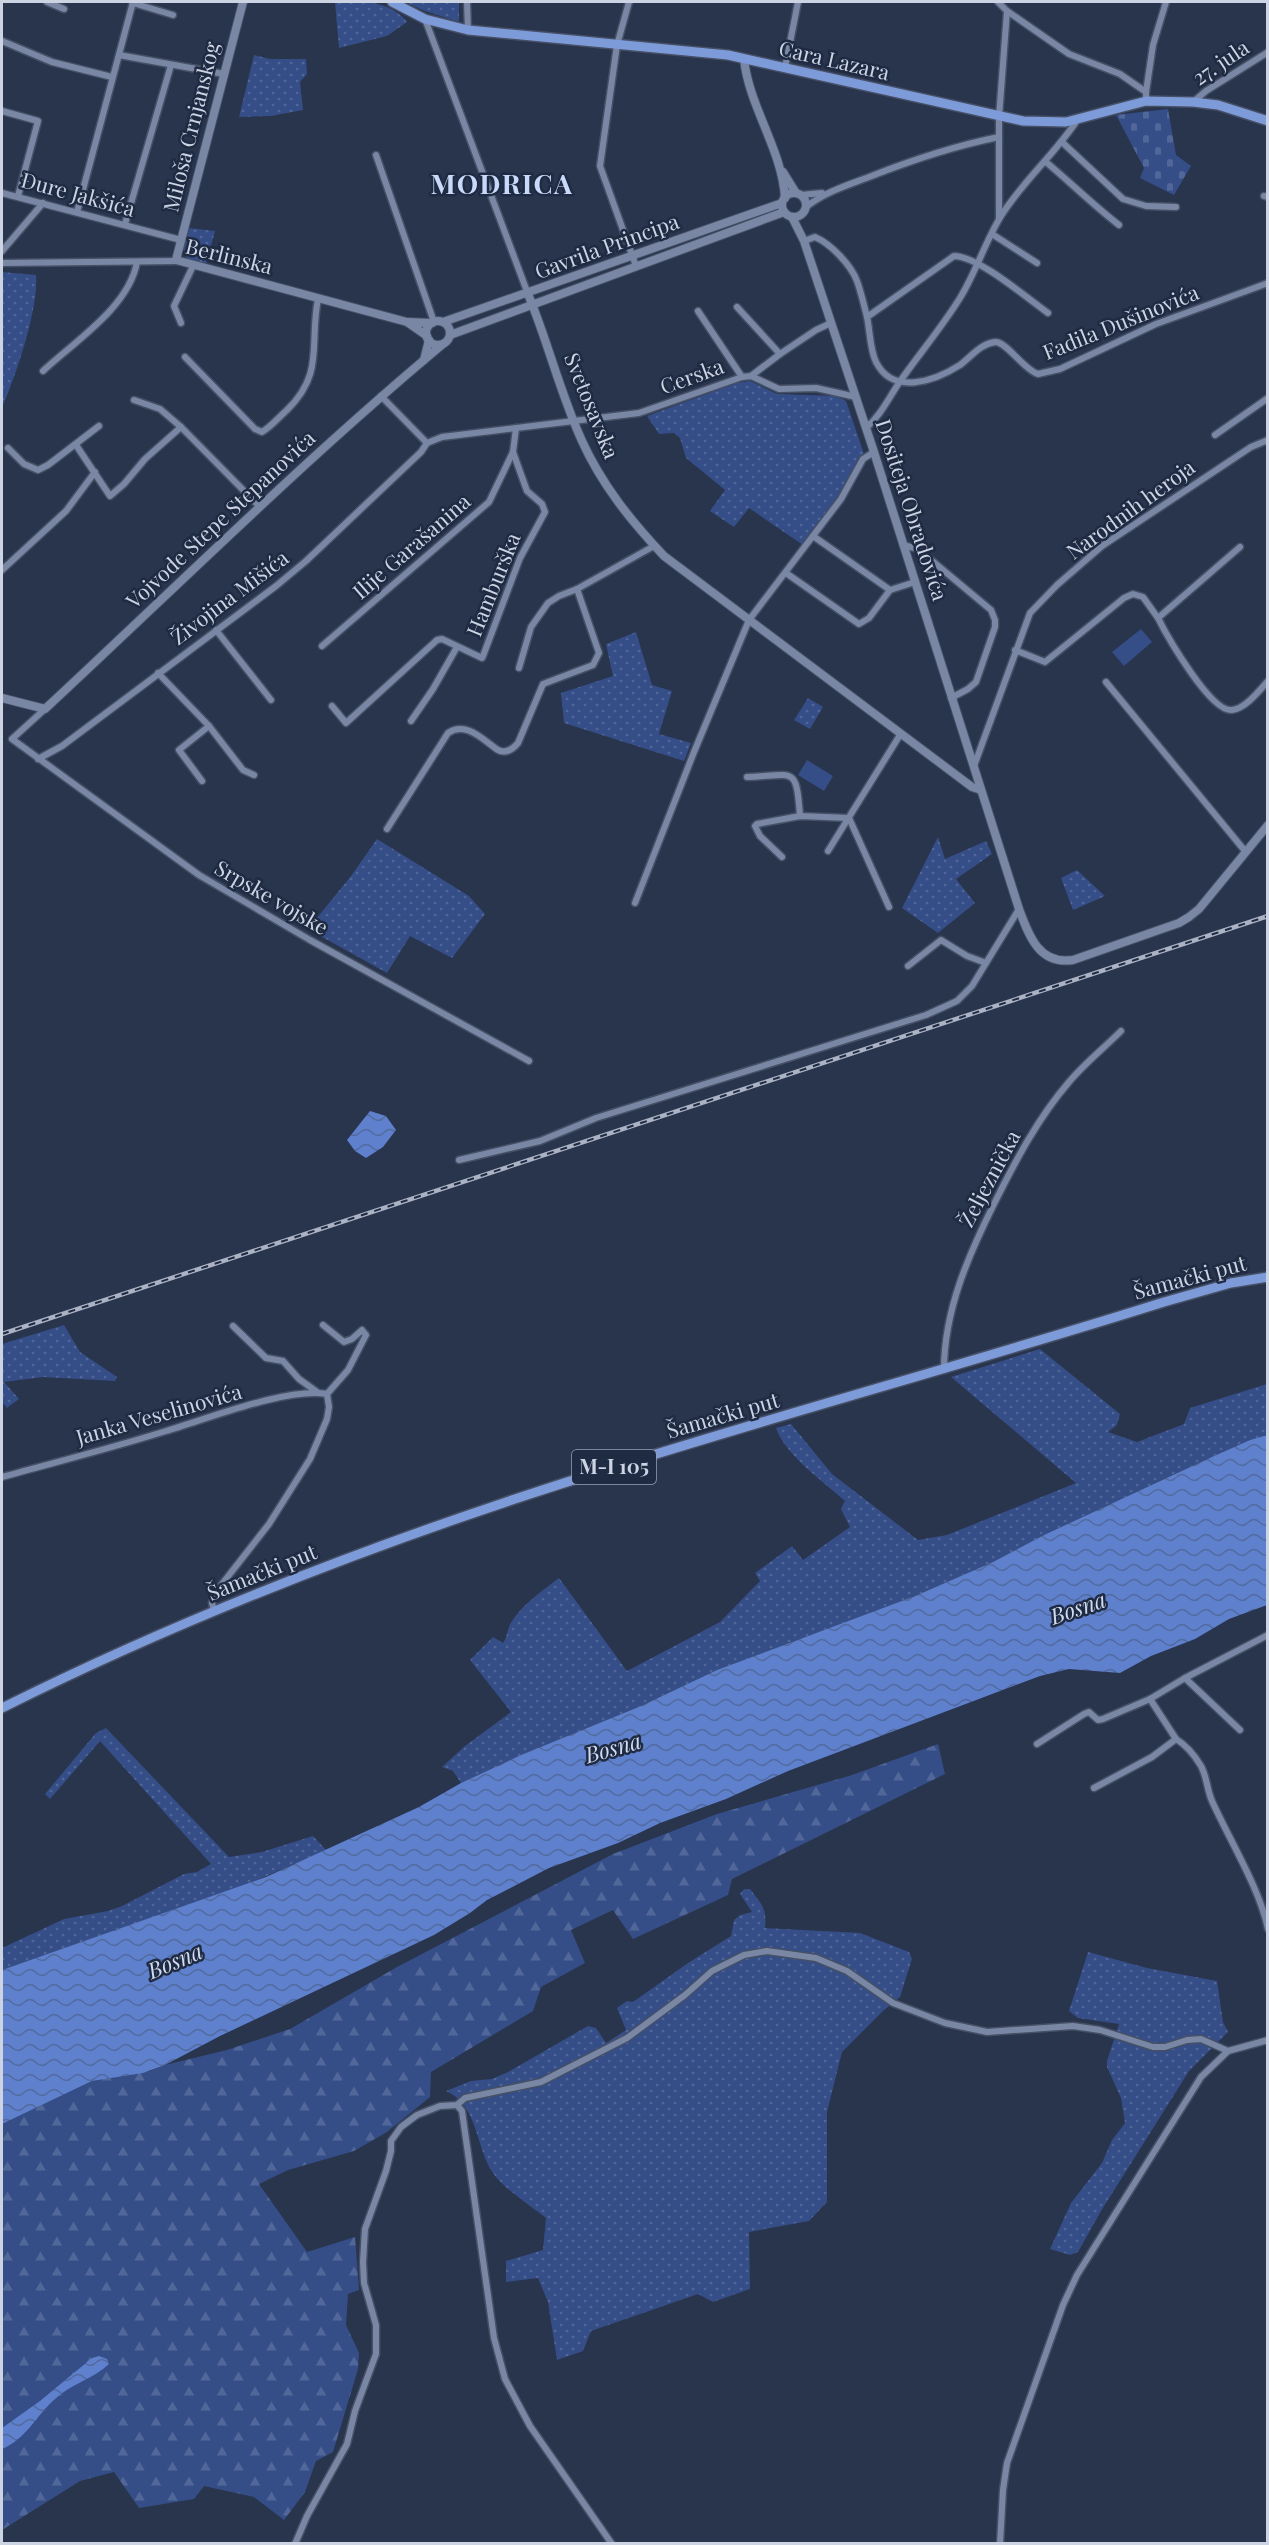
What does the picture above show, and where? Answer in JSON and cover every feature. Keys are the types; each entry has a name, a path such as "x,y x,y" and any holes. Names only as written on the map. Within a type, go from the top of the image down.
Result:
{"main road":[{"name":"Cara Lazara","path":"392,2 425,20 468,30 744,59 999,117 1050,123 1078,119 1146,97 1218,105 1268,121"},
{"name":"Šamački put","path":"2,1708 96,1662 214,1611 398,1539 525,1495 1164,1302 1231,1283 1268,1277"}],"street":[{"path":"47,2 64,9"},
{"path":"77,212 133,2 173,15"},
{"name":"Miloša Crnjanskog","path":"178,261 176,256 243,2"},
{"path":"467,2 468,30"},
{"path":"629,2 617,45 600,166 636,266"},
{"path":"785,68 798,2"},
{"path":"998,2 1007,11 1069,54 1120,74 1146,97"},
{"path":"1146,97 1153,45 1166,2"},
{"path":"999,219 999,117 1007,11"},
{"name":"Svetosavska","path":"425,20 532,304 573,420 588,454 621,508 664,556 900,735 972,787 981,790"},
{"path":"2,41 52,62 112,77"},
{"name":"27. jula","path":"1193,102 1206,91 1268,52"},
{"path":"119,55 224,74"},
{"path":"744,59 749,83 779,166 784,212 792,217 801,214 806,207 834,190 957,146 999,137"},
{"path":"125,224 171,65"},
{"path":"2,111 38,121 18,196"},
{"path":"866,428 877,418 899,383 960,299 999,219 1010,202 1063,143 1078,119"},
{"path":"1063,143 1123,199 1146,206 1176,207"},
{"path":"376,155 433,323"},
{"path":"1046,162 1083,197 1119,225"},
{"path":"779,166 806,207"},
{"path":"783,200 799,194 834,190"},
{"name":"Đure Jakšića","path":"2,193 181,240"},
{"name":"Gavrila Principa","path":"443,322 528,294 783,200"},
{"path":"2,250 43,203"},
{"name":"Gavrila Principa","path":"450,335 784,212"},
{"name":"Dositeja Obradovića","path":"801,214 804,241"},
{"name":"Dositeja Obradovića","path":"792,217 804,241 856,397 1019,909 1027,932 1040,952 1056,960 1064,961 1086,956 1179,923 1199,909 1268,825"},
{"path":"992,234 1037,263"},
{"path":"804,241 815,237 823,241 845,263 856,279 867,317 875,361 882,372 899,383"},
{"path":"867,317 954,256 961,256 979,264 1048,313"},
{"name":"Berlinska","path":"2,263 178,261 407,322 433,323"},
{"path":"43,371 118,301 134,278 137,262"},
{"path":"181,323 174,306 193,266"},
{"name":"Fadila Dušinovića","path":"899,383 915,382 939,375 960,364 977,350 995,342 1001,343 1032,372 1045,374 1156,324 1268,283"},
{"path":"185,357 255,429 262,432 299,398 306,388 315,353 318,299"},
{"path":"737,307 780,354"},
{"path":"698,311 742,377"},
{"name":"Berlinska","path":"407,322 428,338"},
{"path":"424,360 428,338 427,329 433,323 443,322 449,327 450,335 443,344 435,344 428,338"},
{"path":"751,376 816,330 831,323"},
{"name":"Vojvode Stepe Stepanovića","path":"45,709 148,614 259,506 381,396 443,344"},
{"name":"Cerska","path":"573,420 616,418 639,413 742,377 751,376 779,389 816,388 856,397"},
{"path":"381,396 427,443 442,437 573,420"},
{"path":"1215,435 1268,398"},
{"path":"134,400 167,413 259,506"},
{"path":"9,448 24,464 38,470 76,445 99,426"},
{"path":"76,445 110,496 124,484 145,459 181,427"},
{"name":"Ilije Garašanina","path":"322,646 489,502 513,452 516,428"},
{"name":"Narodnih heroja","path":"974,766 1030,613 1057,585 1102,546 1251,447 1268,440"},
{"name":"Živojina Mišića","path":"38,759 62,746 276,586 306,561 421,452 427,443"},
{"name":"Hamburška","path":"332,706 346,723 437,640 442,639 482,658 520,558 545,512 542,504 527,491 513,452"},
{"path":"635,903 707,719 749,620 841,499 863,459 874,452"},
{"path":"2,570 66,511 95,472"},
{"path":"813,536 890,590"},
{"path":"903,544 918,549 991,610 995,620 995,627 976,682 951,698"},
{"path":"519,668 535,619 548,603 559,596 577,590 654,546"},
{"path":"1158,618 1240,547"},
{"path":"786,573 859,624 869,618 890,590 915,582"},
{"path":"387,830 448,733 457,728 465,728 502,752 511,749 518,743 543,684 593,665 599,653 577,590"},
{"path":"1015,650 1045,662 1124,598 1133,594 1143,597 1158,618 1175,650 1218,706 1229,711 1236,709 1259,692 1268,681"},
{"path":"216,630 271,700"},
{"path":"411,721 457,647"},
{"path":"158,673 209,726 243,770 254,775"},
{"path":"1106,682 1245,851"},
{"path":"2,698 45,709"},
{"name":"Srpske vojske","path":"45,709 12,739 200,875 310,940 530,1061"},
{"path":"202,781 179,750 209,726"},
{"path":"828,851 900,735"},
{"path":"747,777 789,775 795,778 798,784 800,816"},
{"path":"782,857 760,836 755,826 800,816 849,818"},
{"path":"849,818 889,908"},
{"path":"459,1160 540,1141 596,1118 926,1015 957,1001 972,986 1019,909"},
{"path":"908,966 941,940 967,956 986,963"},
{"name":"Željeznička","path":"944,1370 944,1347 959,1284 975,1242 1020,1151 1070,1081 1121,1031"},
{"path":"214,1611 212,1603 215,1593 269,1524 310,1460 327,1419 329,1407 327,1394 348,1370 366,1335 362,1330 352,1339 344,1342 323,1325"},
{"path":"233,1326 266,1358 283,1361 299,1379 318,1392"},
{"name":"Janka Veselinovića","path":"2,1477 285,1396 318,1392 327,1394"},
{"path":"1036,1744 1089,1712 1098,1720 1103,1719 1150,1699 1268,1635"},
{"path":"1185,1678 1240,1730"},
{"path":"1150,1699 1176,1739 1184,1744 1201,1765 1209,1785 1211,1800 1245,1869 1268,1929"},
{"path":"1094,1788 1152,1757 1176,1739"},
{"path":"295,2544 314,2501 347,2444 355,2410 376,2354 376,2325 364,2283 366,2229 392,2151 391,2141 401,2127 417,2115 440,2106 458,2105 465,2098 541,2082 627,2038 685,1995 712,1971 744,1955 767,1951 816,1958 847,1971 893,2003 945,2023 987,2032 1073,2026 1100,2030 1153,2047 1166,2047 1186,2040 1201,2039 1228,2051"},
{"path":"1000,2544 1007,2463 1063,2305 1077,2275 1201,2077 1228,2051 1268,2040"},
{"path":"458,2105 462,2111 494,2338 506,2379 530,2426 612,2544"}],"green space":[{"path":"335,2 374,3 392,9 407,22 387,36 339,48"},
{"path":"405,2 459,2 459,22 425,11"},
{"path":"254,55 270,59 306,59 307,74 300,82 303,110 271,116 239,117"},
{"path":"1168,109 1176,155 1191,166 1174,195 1140,178 1144,168 1116,115"},
{"path":"189,228 215,231 206,264 188,259 183,253"},
{"path":"2,272 36,275 36,289 20,360 2,407"},
{"path":"750,381 777,394 835,396 846,401 864,454 842,495 803,545 749,508 734,527 710,511 725,490 686,458 680,438 674,433 659,434 647,416 737,383"},
{"path":"1141,629 1152,642 1124,666 1112,652"},
{"path":"636,632 652,685 672,691 659,734 691,743 684,761 564,723 561,693 613,676 606,644"},
{"path":"808,698 823,707 810,729 794,720"},
{"path":"807,760 833,776 824,791 798,775"},
{"path":"938,837 945,859 986,841 992,854 956,879 975,903 938,933 902,908"},
{"path":"377,839 469,896 485,914 452,958 410,936 387,973 308,929 351,876"},
{"path":"1077,870 1105,896 1073,910 1061,878"},
{"path":"64,1325 80,1352 117,1377 115,1381 43,1377 4,1382 19,1399 7,1408 2,1402 2,1344"},
{"path":"1040,1349 1120,1414 1117,1425 1108,1432 1137,1442 1184,1424 1190,1408 1267,1384 1267,1435 1214,1456 1044,1535 993,1562 915,1596 717,1670 641,1706 521,1755 461,1783 453,1771 442,1767 465,1746 511,1712 470,1660 493,1637 503,1643 510,1624 522,1609 559,1578 627,1671 720,1622 760,1581 755,1573 792,1546 803,1560 850,1527 841,1509 845,1501 796,1458 780,1438 776,1428 791,1424 832,1474 918,1540 947,1535 1076,1483 951,1377"},
{"path":"106,1728 229,1857 262,1852 313,1836 326,1850 248,1884 2,1970 2,1948 64,1919 108,1911 122,1906 184,1874 197,1872 211,1864 100,1741 50,1799 45,1794 96,1733"},
{"path":"938,1744 945,1774 732,1879 728,1895 633,1939 613,1910 571,1930 585,1963 541,1987 533,2011 431,2072 430,2097 387,2132 354,2151 288,2170 259,2184 307,2252 355,2237 359,2290 348,2294 346,2325 359,2353 358,2369 333,2452 316,2461 305,2492 284,2520 254,2497 204,2486 194,2499 139,2508 114,2472 80,2481 2,2530 2,2124 92,2081 150,2071 165,2065 227,2050 290,2029 397,1967 613,1854 717,1814 852,1775"},
{"path":"744,1889 750,1889 763,1907 765,1928 860,1933 909,1952 912,1959 900,1997 842,2052 827,2112 827,2202 809,2221 749,2232 750,2289 713,2302 698,2294 591,2331 583,2351 557,2360 548,2302 538,2278 506,2282 506,2261 543,2250 546,2218 497,2179 487,2163 465,2106 446,2091 471,2081 492,2079 508,2072 588,2026 596,2028 606,2043 626,2030 617,2008 627,2001 633,2002 731,1936 734,1920 740,1915 752,1912 740,1894"},
{"path":"1088,1952 1147,1968 1217,1981 1223,2022 1228,2032 1189,2071 1101,2211 1078,2252 1070,2255 1050,2249 1071,2203 1102,2163 1112,2140 1125,2123 1121,2098 1107,2067 1119,2024 1078,2018 1069,2011"}],"water":[{"path":"370,1111 386,1116 396,1130 383,1147 366,1158 355,1151 347,1140"},
{"name":"Bosna","path":"1267,1435 1267,1605 1229,1619 1195,1639 1151,1656 1120,1673 1069,1669 1040,1676 788,1771 726,1799 660,1823 618,1843 549,1868 487,1900 434,1935 220,2036 165,2065 143,2073 92,2081 2,2124 2,1970 266,1877 419,1807 461,1783 521,1755 641,1706 717,1670 915,1596 993,1562 1044,1535 1214,1456"},
{"path":"99,2356 107,2359 109,2364 61,2394 18,2439 2,2449 2,2428 40,2401 92,2358"}],"railway":[{"path":"2,1334 1268,916"}],"district":[{"name":"MODRICA","path":"502,185"}]}
